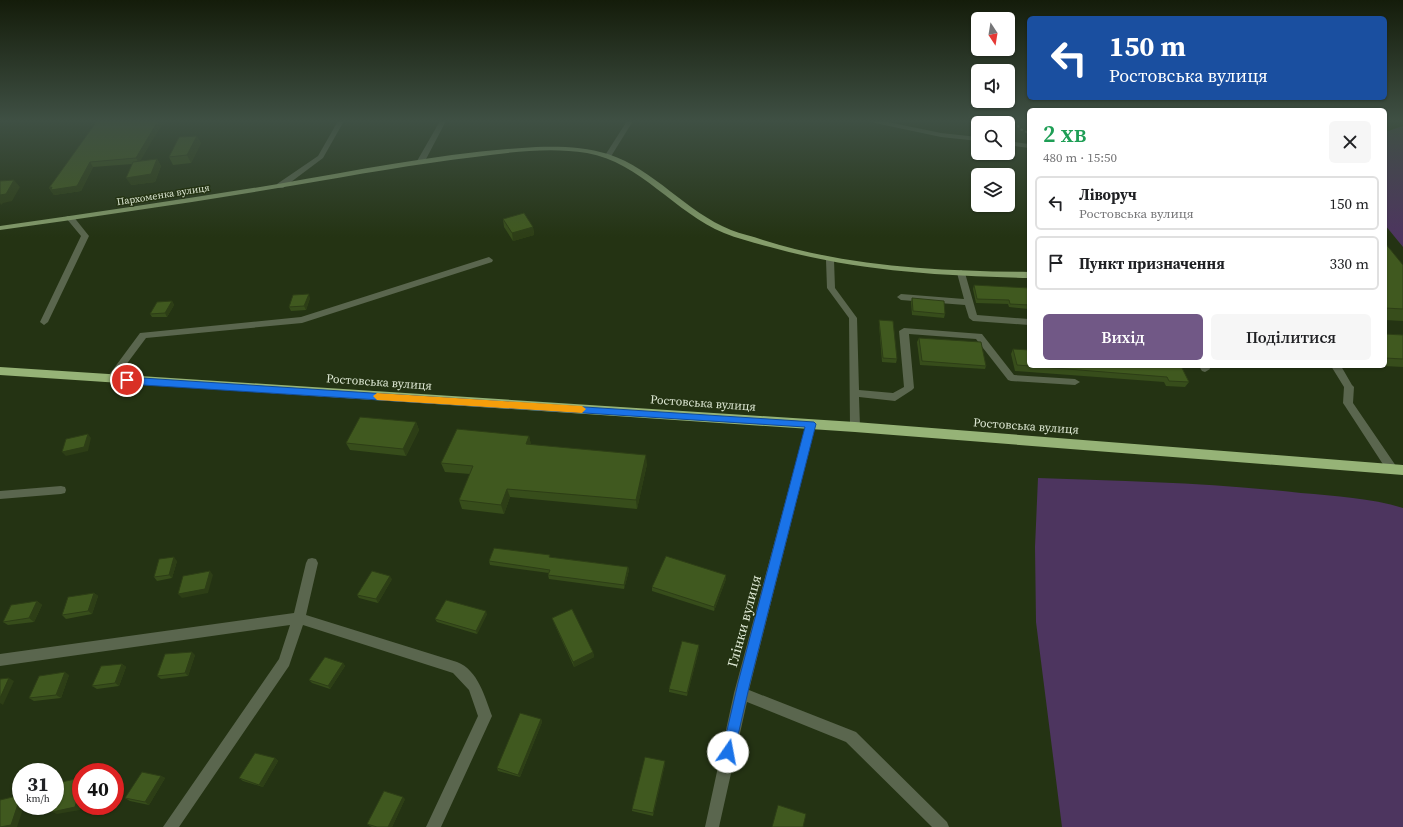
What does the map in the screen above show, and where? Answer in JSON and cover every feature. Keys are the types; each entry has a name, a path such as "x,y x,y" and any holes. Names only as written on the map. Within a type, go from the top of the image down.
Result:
{"highway":[{"name":"Ростовська вулиця","path":"0,371 854,427 1397,470"}],"main road":[{"name":"Пархоменка вулиця","path":"0,228 280,186 435,160"},
{"name":"Пархоменка вулиця","path":"614,160 640,172 694,213 729,232 788,250 830,260 881,268 1027,275"}],"street":[{"path":"280,186 317,160"},
{"path":"44,322 85,236 70,218"},
{"path":"111,379 143,335 302,320 489,260"},
{"path":"830,260 831,288 853,318 854,427"},
{"path":"961,273 973,318 1027,322"},
{"path":"901,297 968,302"},
{"path":"854,393 895,397 909,388 904,332 979,336 1011,378 1075,382"},
{"path":"1337,368 1349,387 1348,403 1397,470"},
{"name":"Глінки вулиця","path":"712,827 741,693 811,424"},
{"path":"0,495 61,490"},
{"path":"170,827 284,662 299,618 312,563"},
{"path":"0,660 299,618 457,668 474,686 485,716 434,827"},
{"path":"741,693 851,738 942,827"}],"shaded area":[{"path":"1387,160 1403,160 1403,247 1387,227"},
{"path":"1038,478 1236,487 1353,498 1403,508 1403,827 1062,827 1036,622 1035,547"}],"building":[{"path":"69,160 118,160 90,162 77,186 51,190 52,187 49,188"},
{"path":"157,160 151,174 126,178 133,162"},
{"path":"14,180 6,194 0,195 0,181"},
{"path":"524,213 533,227 512,233 503,219"},
{"path":"1387,245 1403,265 1403,309 1387,308"},
{"path":"974,285 1027,288 1027,305 1010,304 1009,300 977,299"},
{"path":"309,294 304,306 289,307 293,295"},
{"path":"912,298 944,301 945,314 913,311"},
{"path":"172,301 165,313 150,314 157,302"},
{"path":"879,320 893,321 897,359 883,358"},
{"path":"1387,334 1403,335 1403,359 1387,358"},
{"path":"919,338 981,342 986,366 922,361"},
{"path":"1013,349 1027,350 1027,366 1017,365"},
{"path":"1055,368 1182,368 1189,382 1169,381 1167,377"},
{"path":"360,417 416,422 403,449 346,443"},
{"path":"457,429 529,436 526,444 646,455 636,500 507,489 501,505 459,500 473,466 441,463"},
{"path":"88,434 84,447 62,452 66,439"},
{"path":"494,548 628,567 624,585 548,575 550,570 489,561"},
{"path":"666,556 726,575 714,607 652,587"},
{"path":"174,557 169,575 154,577 159,559"},
{"path":"210,571 205,589 178,594 183,576"},
{"path":"372,571 390,576 376,599 357,595"},
{"path":"94,593 88,611 62,615 68,597"},
{"path":"446,600 486,611 476,631 435,619"},
{"path":"37,601 29,618 3,622 11,605"},
{"path":"572,609 593,652 573,662 552,618"},
{"path":"682,641 699,645 687,693 669,689"},
{"path":"192,652 185,673 157,676 165,654"},
{"path":"325,657 343,663 328,686 309,680"},
{"path":"122,664 115,683 92,686 101,666"},
{"path":"65,672 56,695 29,698 39,676"},
{"path":"9,678 0,698 0,679"},
{"path":"520,713 541,719 518,775 497,768"},
{"path":"255,753 275,758 259,785 239,778"},
{"path":"645,757 665,761 653,813 632,809"},
{"path":"142,772 161,776 145,802 125,798"},
{"path":"72,780 72,808 64,809 64,781"},
{"path":"384,791 403,797 388,827 377,827 367,824"},
{"path":"12,797 12,815 14,815 11,825 0,827 0,800"},
{"path":"778,805 806,814 803,827 772,827"}],"slow traffic":[{"path":"377,396 582,409"}],"route":[{"path":"127,380 811,424 744,683 728,752"}]}
